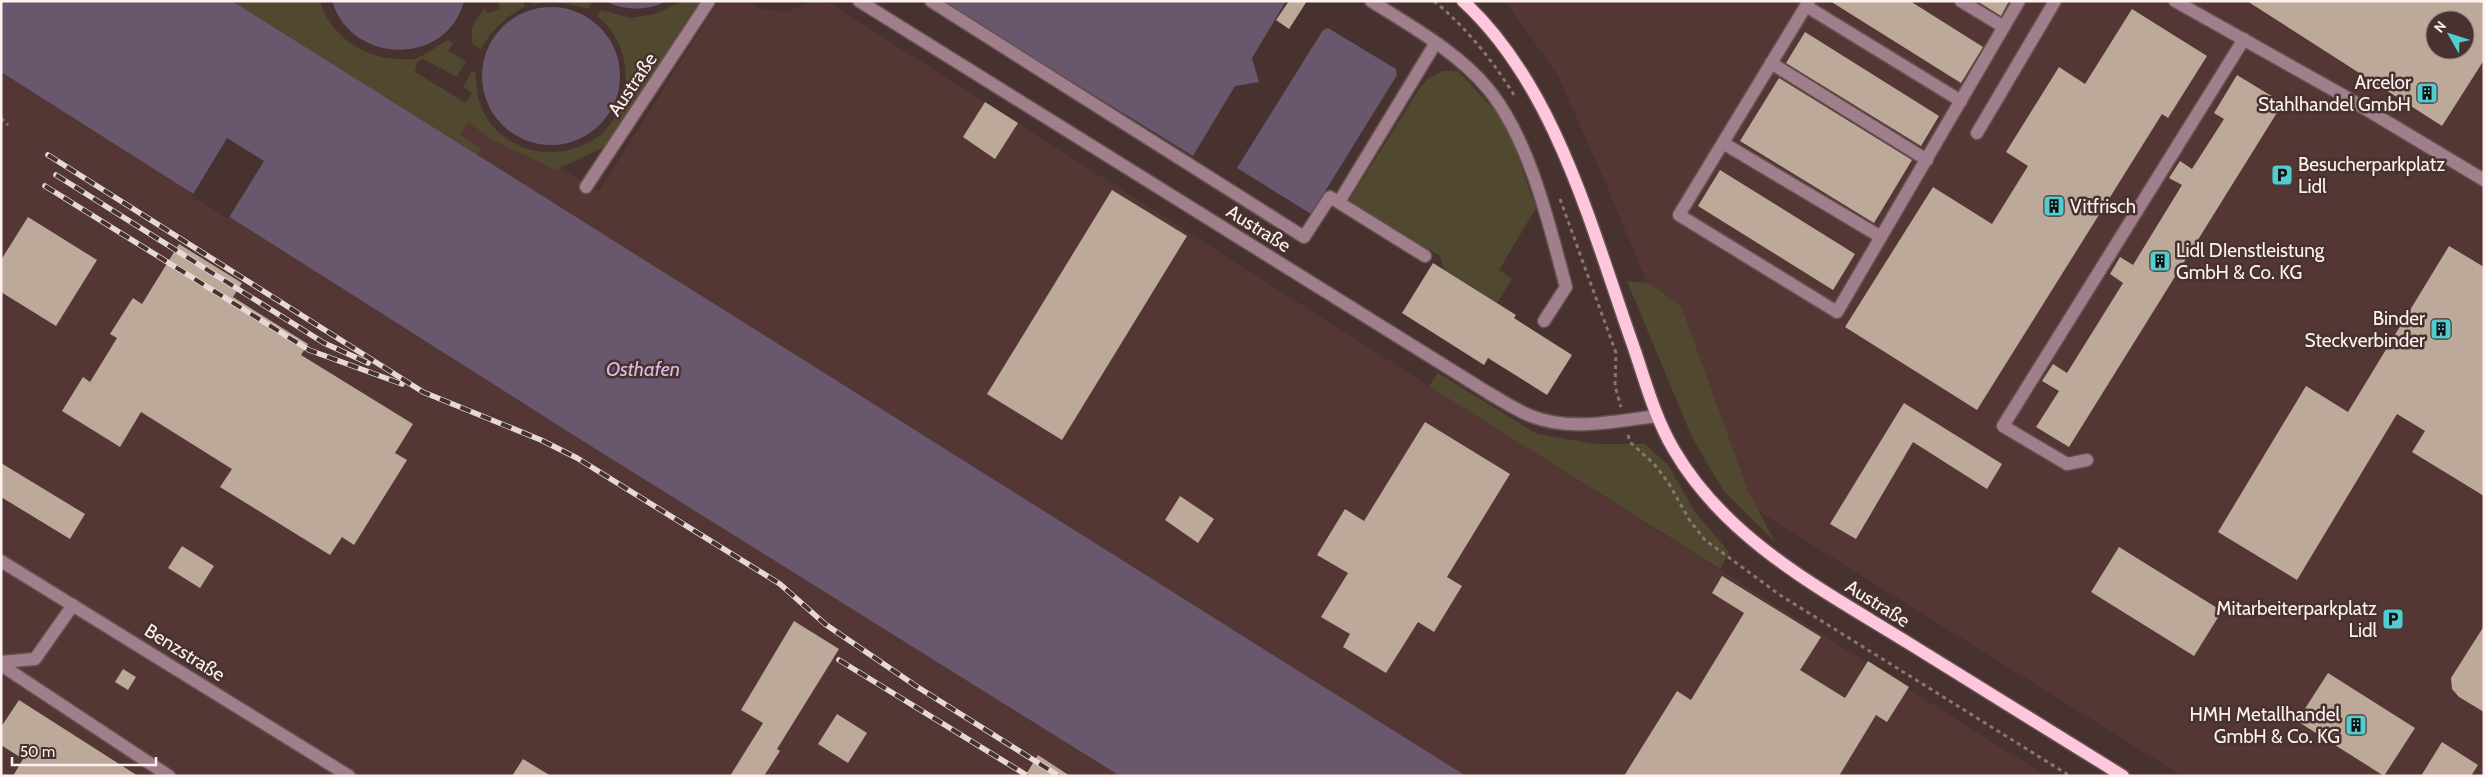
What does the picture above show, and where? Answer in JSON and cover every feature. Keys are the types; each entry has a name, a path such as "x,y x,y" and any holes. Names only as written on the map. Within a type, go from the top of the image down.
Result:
{"main road":[{"name":"Austraße","path":"1463,1 1494,33 1518,65 1556,134 1596,240 1658,416 1674,450 1704,494 1729,521 1756,545 1823,590 2122,776"}],"street":[{"name":"Austraße","path":"586,187 710,1"},
{"name":"Austraße","path":"859,1 1487,392 1531,416 1576,425 1658,416"},
{"path":"931,1 1304,237 1330,197 1425,256"},
{"path":"1371,1 1435,44 1465,67 1488,90 1517,138 1547,215 1566,287 1544,321"},
{"path":"1961,1 2004,27"},
{"path":"1961,101 1808,4 1679,215 1837,312 1961,101 2019,1"},
{"path":"1977,132 2055,1"},
{"path":"2175,1 2244,39 2484,180"},
{"path":"2087,460 2067,464 2004,426 2244,39"},
{"path":"1339,202 1435,44"},
{"path":"1771,64 1926,160"},
{"path":"1723,143 1881,236"},
{"name":"Benzstraße","path":"1,561 349,776"},
{"path":"1,663 35,659 73,606"},
{"path":"1,663 169,776"}],"path":[{"path":"1,118 8,125"}],"shaded area":[{"path":"232,1 320,1 331,24 340,34 361,49 385,58 418,58 447,40 453,43 448,51 466,61 457,77 423,59 417,62 415,72 466,103 472,93 463,87 472,71 475,72 480,103 493,126 504,137 517,145 530,150 545,152 575,148 599,136 613,121 621,106 625,90 626,73 623,57 618,42 609,28 597,16 601,10 631,18 655,14 684,1 704,1 606,146 556,170 493,140 468,122 460,134 481,149 477,155"},
{"path":"498,1 523,1 525,7 500,24 481,49 472,44 472,27 484,8 488,13 500,9"},
{"path":"532,1 592,2 588,9 560,3 533,4"},
{"path":"719,1 748,1 762,9 787,12 814,1 826,1 1429,386 2046,776 1466,776 451,139 468,115 599,191"},
{"path":"1505,1 2484,1 2484,776 2182,776 1758,511 1726,471 1608,189 1557,74"},
{"path":"1443,71 1458,71 1498,114 1511,137 1536,208 1499,270 1512,279 1497,303 1444,270 1440,256 1349,201 1421,86 1429,78"},
{"path":"1,72 586,443 1120,776 1,776"},
{"path":"1627,281 1649,283 1681,306 1748,491 1775,542 1723,490 1692,437"},
{"path":"1438,373 1537,434 1596,444 1645,444 1668,465 1695,512 1729,552 1720,569 1429,386"}],"water":[{"name":"Osthafen","path":"1,1 232,1 1466,776 1120,776 586,443 1,72"},
{"path":"332,1 464,1 454,23 439,38 420,47 399,50 378,47 358,37 342,22"},
{"path":"605,1 667,1 652,7 628,8"},
{"path":"941,1 1286,1 1252,58 1259,82 1235,86 1193,156"},
{"path":"551,7 565,8 578,12 590,18 600,27 609,37 615,49 619,62 619,90 615,103 609,115 600,125 590,134 578,140 565,144 551,145 537,144 524,140 512,134 502,125 493,115 487,103 483,90 482,76 483,62 487,49 493,37 502,27 512,18 524,12 537,8"},
{"path":"1328,28 1396,69 1397,75 1311,214 1237,168 1323,30"}],"pier":[{"path":"227,138 264,161 228,219 192,196"}],"building":[{"path":"1289,1 1307,1 1289,29 1276,20"},
{"path":"1830,1 1910,1 1983,47 1961,83"},
{"path":"1977,1 2009,1 2001,16"},
{"name":"Arcelor Stahlhandel GmbH","path":"2247,1 2484,1 2484,60 2442,126"},
{"name":"Vitfrisch","path":"2132,9 2207,56 2168,118 2162,114 1977,410 1845,327 1933,187 1992,224 2028,166 2006,152 2059,67 2085,84"},
{"path":"1805,32 1939,116 1921,146 1786,63"},
{"name":"Lidl DIenstleistung GmbH & Co. KG","path":"2237,75 2283,103 2069,447 2036,427 2059,391 2042,381 2053,364 2067,373 2123,283 2110,274 2120,257 2133,265 2182,185 2169,178 2180,161 2192,169 2224,119 2214,113"},
{"path":"1779,78 1912,160 1874,223 1740,141"},
{"path":"985,102 1018,123 995,159 963,137"},
{"path":"1720,170 1855,254 1833,290 1698,206"},
{"path":"1112,190 1187,236 1062,440 987,394"},
{"path":"28,217 97,260 56,326 1,292 1,260"},
{"path":"179,244 242,283 233,297 308,344 301,355 413,424 395,453 407,460 354,545 342,537 330,555 220,487 232,469 141,412 120,447 62,411 83,377 90,382 117,338 110,334 133,298 142,304"},
{"path":"2449,246 2484,267 2484,496 2412,452 2425,431 2397,414 2297,580 2218,532 2306,386 2348,412"},
{"path":"1433,263 1516,315 1514,318 1572,355 1547,395 1488,358 1484,365 1402,313"},
{"path":"1904,403 2002,464 1987,489 1913,442 1856,539 1830,524"},
{"path":"1425,422 1510,474 1447,577 1462,586 1434,632 1418,622 1386,673 1343,647 1350,634 1321,617 1348,573 1317,555 1345,509 1364,521"},
{"path":"1,463 85,514 70,539 1,497"},
{"path":"1180,496 1214,519 1198,543 1165,520"},
{"path":"182,546 214,566 200,588 168,568"},
{"path":"2119,547 2222,611 2194,656 2091,592"},
{"path":"1722,576 1821,637 1800,670 1845,698 1868,661 1909,687 1887,722 1876,715 1839,776 1624,776 1677,691 1691,700 1744,613 1712,593"},
{"path":"794,621 839,649 777,749 780,751 764,776 730,776 763,723 741,710"},
{"path":"2484,626 2484,712 2459,697 2452,689 2451,678"},
{"path":"123,669 136,677 128,690 115,682"},
{"name":"HMH Metallhandel GmbH & Co. KG","path":"2328,673 2415,728 2384,776 2297,721"},
{"path":"19,700 138,776 13,776 23,759 1,745 1,727"},
{"path":"837,714 867,733 848,763 818,744"},
{"path":"2442,742 2478,765 2471,776 2421,776"},
{"path":"1038,755 1070,776 1025,776"},
{"path":"523,759 551,776 512,776"}],"railway":[{"path":"48,155 423,392 541,440 577,458 780,584 825,624 916,686 1059,776"},
{"path":"56,175 324,343 368,363"},
{"path":"45,186 309,350 402,384"},
{"path":"839,660 1028,776"}],"place":[{"name":"Arcelor Stahlhandel GmbH","path":"2427,93"},
{"name":"Besucherparkplatz Lidl","path":"2282,175"},
{"name":"Vitfrisch","path":"2054,206"},
{"name":"Lidl DIenstleistung GmbH & Co. KG","path":"2160,261"},
{"name":"Binder Steckverbinder","path":"2441,329"},
{"name":"Mitarbeiterparkplatz Lidl","path":"2393,619"},
{"name":"HMH Metallhandel GmbH & Co. KG","path":"2356,725"}]}
